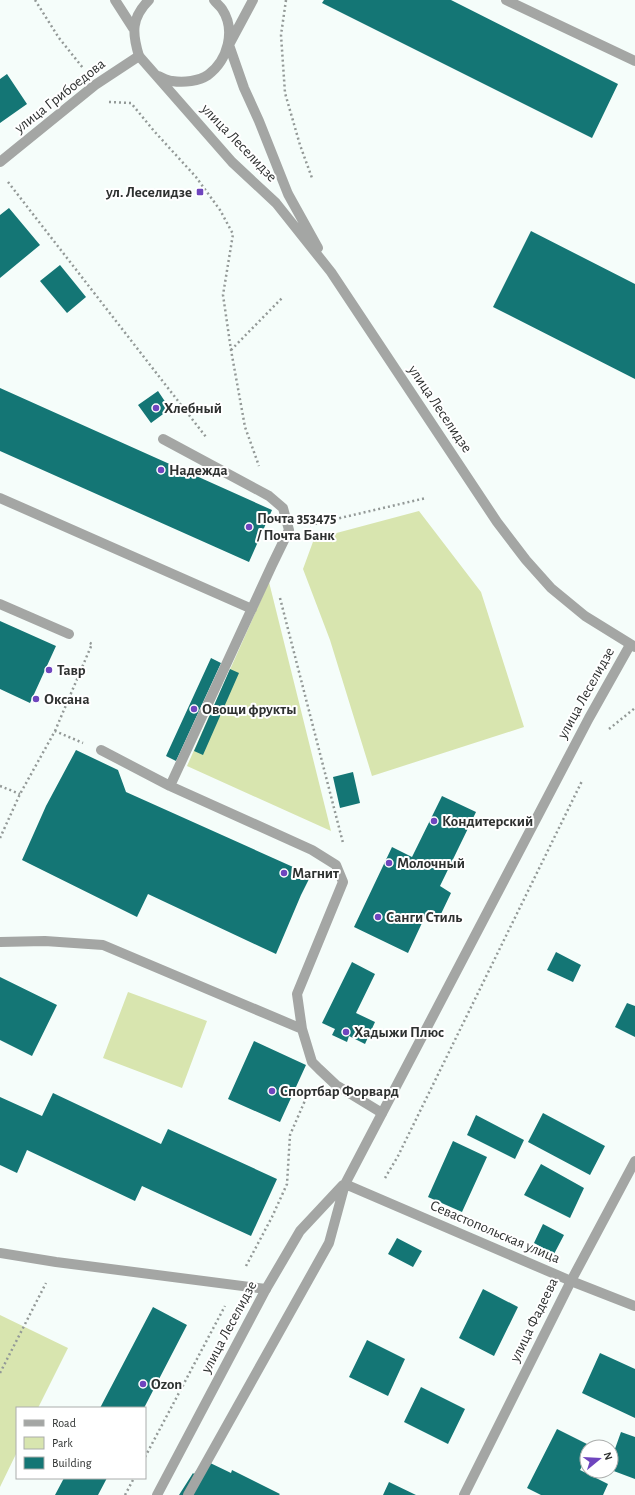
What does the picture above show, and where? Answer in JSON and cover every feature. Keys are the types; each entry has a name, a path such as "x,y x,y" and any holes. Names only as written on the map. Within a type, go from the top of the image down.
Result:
{"street":[{"path":"115,0 133,28"},
{"path":"139,56 134,42 133,28 142,7 149,0"},
{"path":"214,0 222,9 229,25 229,45"},
{"path":"154,74 171,81 191,81 208,75 221,62 253,0"},
{"path":"506,0 635,61"},
{"name":"улица Леселидзе","path":"188,1495 329,1243 345,1184 589,718 633,646 585,616 550,588 497,522 331,272 288,194 259,121 244,88 229,45"},
{"name":"улица Грибоедова","path":"0,162 95,85 139,56"},
{"name":"улица Леселидзе","path":"139,56 232,162 276,203 331,272"},
{"path":"163,439 269,496 283,508 289,530 170,786"},
{"path":"0,498 252,609"},
{"path":"0,604 69,634"},
{"path":"102,750 170,786 312,850 336,865 343,882 297,994 302,1029 312,1062 336,1085 382,1113"},
{"path":"0,942 45,941 103,945 302,1029"},
{"name":"улица Фадеева","path":"464,1495 570,1281 635,1161"},
{"name":"улица Леселидзе","path":"157,1495 266,1289 300,1231 345,1184"},
{"name":"Севастопольская улица","path":"345,1184 570,1281 635,1306"},
{"path":"0,1253 56,1262 266,1289"}],"path":[{"path":"35,0 59,38 109,103 131,102 154,131 196,177 220,210 233,234 223,295 231,350 245,426 269,496"},
{"path":"286,0 281,35 285,94 300,145 312,178"},
{"path":"5,178 207,438"},
{"path":"231,350 282,298"},
{"path":"289,530 426,498"},
{"path":"272,565 345,849"},
{"path":"0,838 20,794 55,731 92,644 69,634"},
{"path":"608,730 635,708"},
{"path":"55,731 102,750"},
{"path":"374,1197 398,1156 583,780"},
{"path":"0,786 20,794"},
{"path":"0,1374 56,1262"},
{"path":"125,1495 133,1479"}],"green space":[{"path":"419,511 481,592 524,727 372,776 330,640 303,569 314,539"},
{"path":"269,582 331,831 187,766"},
{"path":"128,992 207,1021 182,1088 103,1058"},
{"path":"0,1315 68,1348 38,1407 16,1407 16,1454 0,1487"}],"building":[{"path":"324,0 451,0 618,84 592,138 322,3"},
{"path":"7,74 27,104 0,123 0,79"},
{"path":"9,208 40,245 0,278 0,215"},
{"path":"531,231 635,284 635,379 493,307"},
{"path":"60,265 86,297 67,313 40,281"},
{"path":"0,388 272,510 249,562 0,451"},
{"path":"158,391 170,409 151,423 138,405"},
{"path":"0,621 56,646 30,703 0,689"},
{"name":"Овощи фрукты","path":"211,658 221,663 176,761 166,756"},
{"path":"230,669 239,673 203,755 194,751"},
{"path":"76,750 118,770 126,792 311,875 276,954 148,894 137,917 22,860 46,806"},
{"path":"353,772 360,803 340,808 333,777"},
{"path":"442,796 476,812 440,886 451,893 440,916 428,910 408,953 354,927 392,847 412,857"},
{"path":"556,952 581,965 573,982 547,970"},
{"path":"352,962 375,974 356,1013 375,1022 365,1044 349,1036 347,1042 332,1035 335,1029 322,1023"},
{"path":"0,977 57,1005 32,1056 0,1040"},
{"path":"627,1003 635,1006 635,1037 615,1027"},
{"path":"254,1041 306,1065 280,1122 228,1099"},
{"path":"53,1093 161,1144 168,1129 277,1179 251,1236 142,1186 135,1201 27,1150 17,1173 0,1165 0,1097 42,1116"},
{"path":"543,1113 605,1146 590,1175 528,1142"},
{"path":"476,1115 524,1140 515,1159 467,1135"},
{"path":"453,1141 487,1157 462,1212 428,1197"},
{"path":"541,1164 584,1188 570,1218 524,1195"},
{"path":"543,1224 564,1235 554,1254 534,1243"},
{"path":"397,1238 422,1251 413,1267 388,1254"},
{"path":"483,1289 518,1307 494,1356 459,1338"},
{"path":"153,1307 187,1325 145,1407 101,1407"},
{"path":"367,1340 405,1359 388,1396 349,1377"},
{"path":"600,1353 635,1369 635,1418 582,1393"},
{"path":"421,1387 465,1409 448,1444 404,1422"},
{"path":"557,1429 579,1440 579,1479 598,1479 608,1484 603,1495 541,1495 527,1488"},
{"path":"621,1432 635,1437 635,1479 619,1473 618,1439"},
{"path":"204,1460 231,1473 232,1470 280,1494 179,1495 193,1473 194,1474"},
{"path":"63,1479 106,1479 98,1495 55,1495"},
{"path":"389,1482 416,1495 383,1495"}],"place":[{"name":"ул. Леселидзе","path":"200,192"},
{"name":"Хлебный","path":"156,408"},
{"name":"Надежда","path":"161,470"},
{"name":"Почта 353475 / Почта Банк","path":"249,527"},
{"name":"Тавр","path":"49,670"},
{"name":"Оксана","path":"36,699"},
{"name":"Овощи фрукты","path":"194,709"},
{"name":"Кондитерский","path":"434,821"},
{"name":"Молочный","path":"389,863"},
{"name":"Магнит","path":"284,873"},
{"name":"Санги Стиль","path":"378,917"},
{"name":"Хадыжи Плюс","path":"346,1032"},
{"name":"Спортбар Форвард","path":"272,1091"},
{"name":"Ozon","path":"143,1384"}]}
